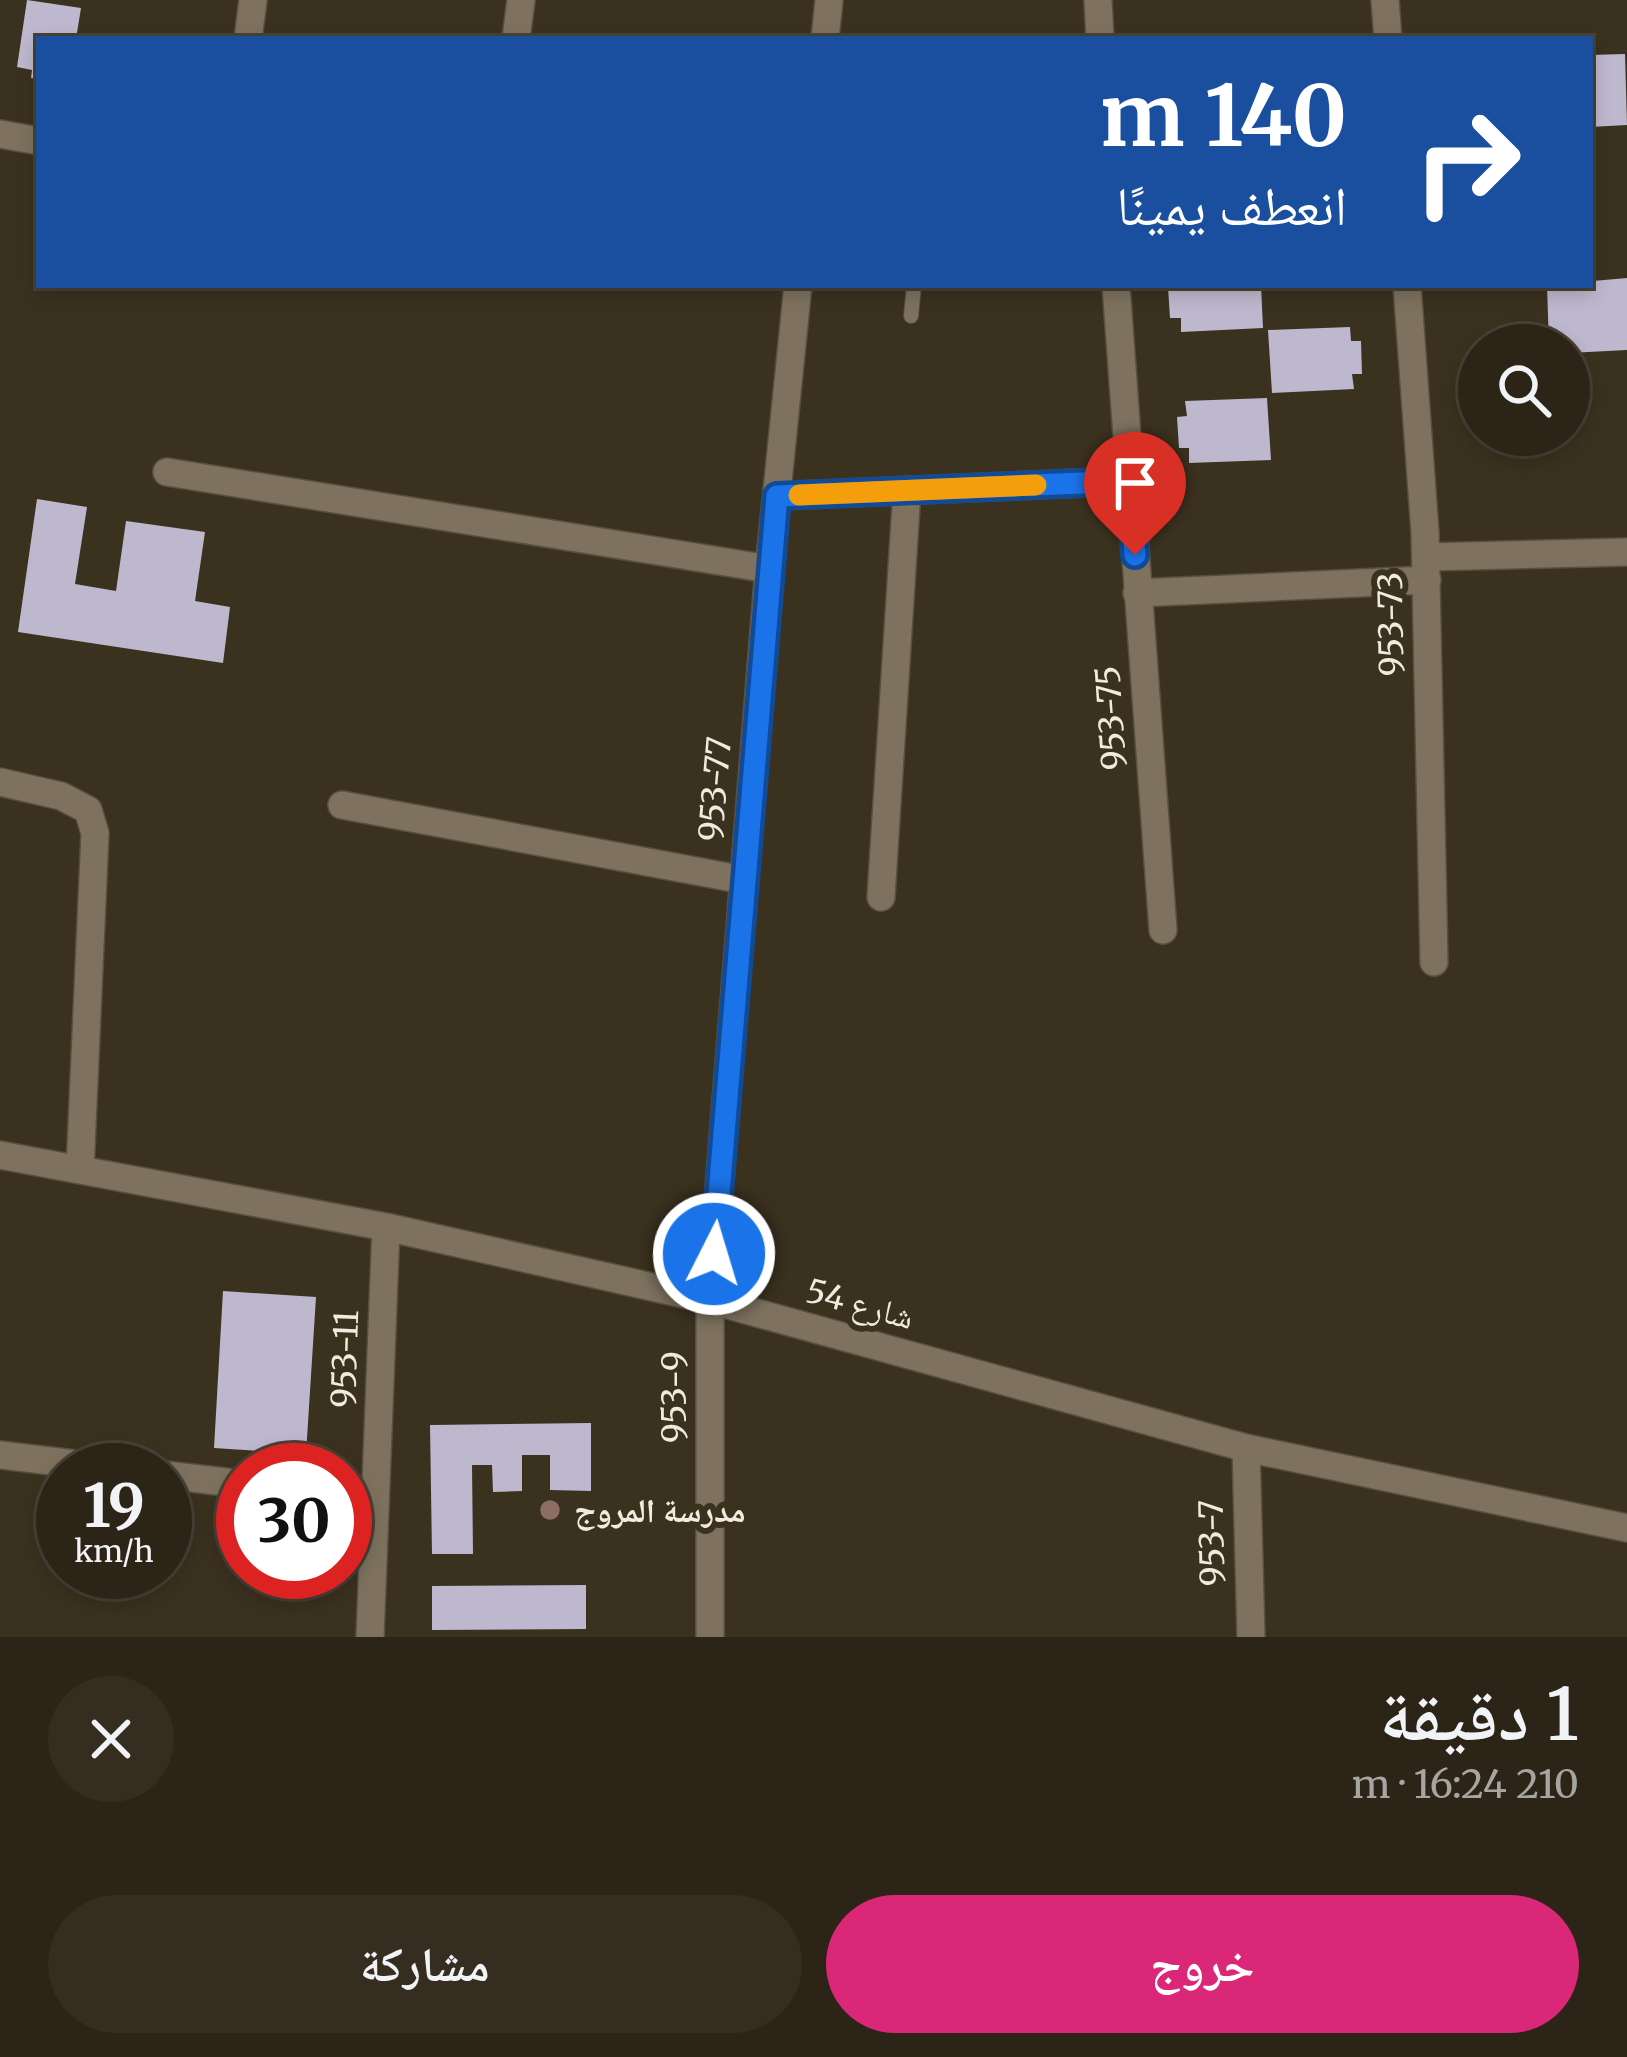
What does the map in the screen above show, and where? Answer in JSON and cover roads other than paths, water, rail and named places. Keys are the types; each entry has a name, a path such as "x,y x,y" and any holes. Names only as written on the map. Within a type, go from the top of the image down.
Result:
{"street":[{"path":"248,36 253,0"},
{"path":"516,36 521,0"},
{"path":"824,36 829,0"},
{"path":"1098,0 1100,36"},
{"path":"1385,0 1388,36"},
{"path":"0,134 36,140"},
{"name":"953-77","path":"710,1300 769,569 798,288"},
{"name":"953-75","path":"1116,288 1162,930"},
{"name":"953-73","path":"1407,288 1426,568 1434,962"},
{"path":"167,472 769,569"},
{"path":"777,496 1129,481"},
{"path":"881,897 907,490"},
{"path":"1137,592 1627,552"},
{"path":"0,782 61,796 88,810 94,832 80,1170"},
{"path":"342,805 744,880"},
{"name":"شارع 54","path":"0,1155 386,1227 710,1300 1246,1448 1627,1528"},
{"name":"953-11","path":"370,1637 386,1227"},
{"name":"953-9","path":"710,1300 710,1637"},
{"name":"953-7","path":"1246,1448 1251,1637"},
{"path":"0,1455 36,1459"},
{"path":"372,1500 376,1500"}],"lane":[{"path":"911,316 914,288"}],"place":[{"name":"مدرسة المروج","path":"550,1510"}]}
